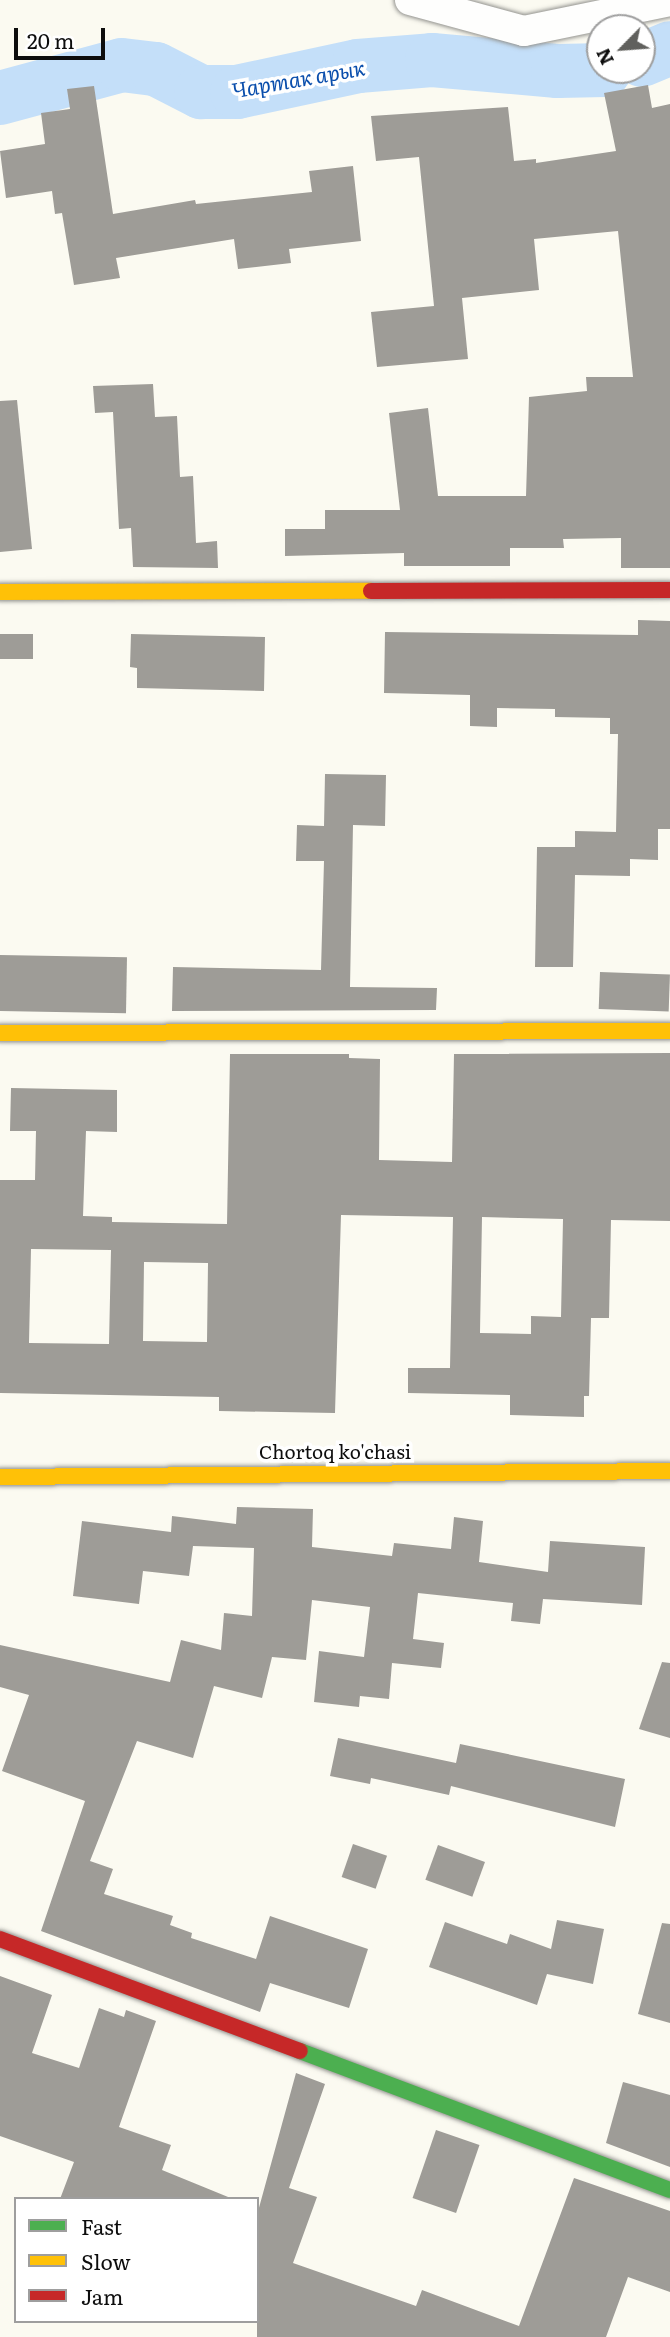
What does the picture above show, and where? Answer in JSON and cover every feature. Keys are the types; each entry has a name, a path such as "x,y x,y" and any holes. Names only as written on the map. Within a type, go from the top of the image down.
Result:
{"street":[{"path":"410,0 524,31 670,1"},
{"path":"0,592 670,590"},
{"path":"0,1033 670,1031"},
{"name":"Chortoq ko'chasi","path":"0,1477 670,1471"},
{"path":"0,1939 670,2190"}],"building":[{"path":"648,85 652,108 670,104 670,568 621,568 621,538 563,539 564,548 510,548 510,566 404,566 404,553 285,556 285,529 325,529 325,510 400,510 389,413 428,408 438,496 526,496 529,397 587,391 586,377 633,377 618,231 534,239 539,290 462,298 468,359 377,367 371,312 434,306 419,157 376,161 371,116 508,107 514,161 536,159 536,163 616,151 604,93"},
{"path":"94,86 113,214 195,200 196,204 312,192 309,171 353,166 361,241 289,249 291,263 238,269 234,239 116,258 120,278 74,285 62,213 55,214 52,191 6,198 0,151 45,144 41,113 70,109 67,89"},
{"path":"153,384 155,417 177,416 180,477 193,476 196,543 217,541 218,568 133,567 131,528 119,529 113,412 95,413 93,386"},
{"path":"17,400 32,549 0,552 0,401"},
{"path":"638,620 670,621 670,829 658,829 658,860 630,859 630,876 575,875 573,967 535,967 537,847 575,847 575,831 616,832 618,734 610,734 610,718 555,717 555,709 497,708 497,727 470,726 470,695 384,693 385,632 638,635"},
{"path":"0,634 33,634 33,659 0,659"},
{"path":"131,634 265,637 264,691 137,688 137,668 130,667"},
{"path":"325,774 386,775 385,826 353,825 350,987 437,988 436,1010 172,1011 173,967 321,970 324,861 296,861 297,825 324,826"},
{"path":"0,955 127,957 126,1013 0,1011"},
{"path":"600,972 670,974 669,1011 599,1009"},
{"path":"670,1053 670,1221 611,1220 609,1318 591,1318 589,1396 584,1396 584,1417 510,1415 510,1395 408,1393 408,1368 450,1368 453,1217 341,1215 335,1413 219,1411 219,1397 0,1393 0,1180 35,1180 36,1131 10,1131 11,1088 117,1090 117,1132 86,1131 83,1216 112,1217 112,1222 227,1224 230,1054 349,1054 349,1058 380,1059 379,1160 452,1162 454,1054","holes":["482,1217 563,1219 561,1317 531,1316 531,1334 480,1333","31,1249 111,1250 109,1344 29,1343","144,1262 208,1263 207,1342 143,1341"]},
{"path":"237,1507 313,1509 312,1547 392,1556 394,1543 451,1549 454,1517 483,1521 479,1562 548,1572 550,1541 645,1547 642,1605 543,1599 540,1624 511,1621 513,1603 418,1593 413,1639 444,1643 441,1668 392,1663 389,1699 360,1696 359,1707 314,1702 319,1651 364,1657 370,1607 312,1600 306,1660 272,1657 262,1698 214,1686 193,1758 137,1741 90,1861 113,1869 104,1894 173,1916 170,1925 192,1933 191,1938 256,1959 270,1916 368,1949 349,2008 270,1983 260,2012 41,1931 85,1801 2,1771 29,1695 0,1687 0,1645 170,1682 181,1640 221,1650 224,1613 252,1616 254,1548 193,1546 189,1576 143,1571 139,1604 73,1596 82,1521 171,1532 172,1516 236,1524"},
{"path":"662,1662 670,1663 670,1738 639,1729"},
{"path":"338,1738 456,1763 460,1744 625,1779 615,1827 451,1786 449,1795 371,1778 370,1784 330,1776"},
{"path":"353,1844 387,1856 376,1889 342,1877"},
{"path":"438,1845 485,1862 472,1897 425,1880"},
{"path":"557,1920 604,1929 593,1984 547,1974 537,2005 429,1967 445,1922 507,1944 510,1934 551,1949"},
{"path":"662,1923 670,1924 670,2023 638,2014"},
{"path":"0,1976 52,1995 32,2053 79,2068 99,2008 124,2017 126,2010 156,2021 119,2127 171,2145 162,2170 228,2197 61,2197 74,2162 0,2136"},
{"path":"296,2073 325,2084 289,2188 317,2197 293,2263 416,2306 422,2290 519,2326 574,2178 670,2211 670,2292 628,2277 606,2337 257,2337 259,2208"},
{"path":"623,2082 670,2095 670,2167 606,2143"},
{"path":"436,2130 479,2145 456,2213 413,2198"}],"waterway":[{"name":"Чартак арык","path":"656,54 670,48"},
{"name":"Чартак арык","path":"0,98 122,65 156,69 201,92 237,92 358,66 432,60 558,71 586,70"}],"traffic: fast":[{"path":"300,2051 670,2190"}],"traffic: slow":[{"path":"0,592 371,591"},
{"path":"0,1033 670,1031"},
{"path":"0,1477 670,1471"}],"traffic: jam":[{"path":"371,591 670,590"},
{"path":"0,1939 300,2051"}]}
